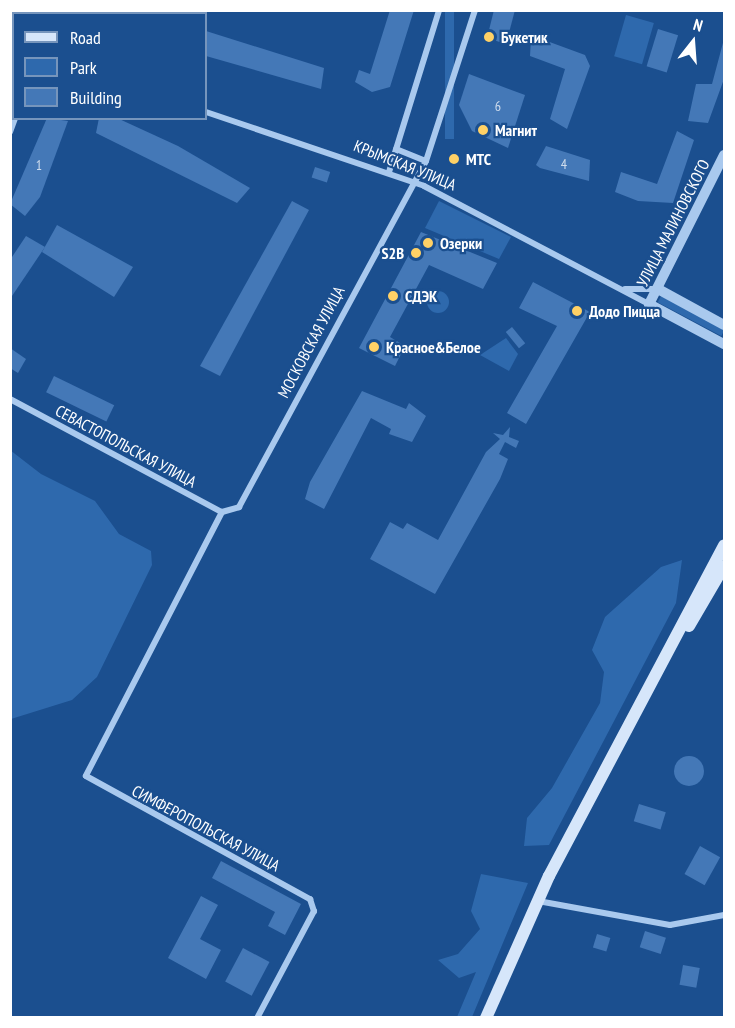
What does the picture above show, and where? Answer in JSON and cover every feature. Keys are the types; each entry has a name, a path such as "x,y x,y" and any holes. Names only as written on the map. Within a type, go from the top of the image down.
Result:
{"main road":[{"path":"486,1017 538,901 674,646 724,546"},
{"path":"674,646 724,566"}],"street":[{"path":"389,172 439,10"},
{"path":"396,149 426,161 475,10"},
{"name":"КРЫМСКАЯ УЛИЦА","path":"207,112 412,181 724,344"},
{"name":"УЛИЦА МАЛИНОВСКОГО","path":"650,304 724,155"},
{"name":"МОСКОВСКАЯ УЛИЦА","path":"231,512 238,507 412,181 426,161"},
{"name":"КРЫМСКАЯ УЛИЦА","path":"615,287 658,289 724,325"},
{"name":"СЕВАСТОПОЛЬСКАЯ УЛИЦА","path":"10,399 222,512 231,512"},
{"name":"СИМФЕРОПОЛЬСКАЯ УЛИЦА","path":"222,512 86,776 314,904 257,1017"},
{"path":"538,901 670,925 724,915"}],"green space":[{"path":"445,11 454,11 454,139 445,139"},
{"path":"626,15 654,23 642,64 614,56"},
{"path":"439,201 511,237 499,259 425,228"},
{"path":"438,291 446,294 449,302 446,310 438,313 430,310 427,302 430,294"},
{"path":"661,296 724,329 721,336 658,302"},
{"path":"506,338 518,354 509,371 480,355"},
{"path":"10,450 41,474 95,501 119,534 151,551 152,565 97,677 72,700 11,719"},
{"path":"682,560 676,603 549,845 524,846 527,818 552,788 600,703 604,672 592,650 605,617 661,567"},
{"path":"481,874 528,883 472,1017 457,1017 476,972 459,978 438,960 458,954 480,929 471,911"}],"building":[{"path":"390,10 414,10 390,87 372,92 355,82 359,70 370,74"},
{"path":"494,10 515,10 506,44 487,38"},
{"path":"658,29 678,35 667,72 647,66"},
{"path":"207,31 324,68 321,89 207,56"},
{"path":"536,37 585,55 590,66 567,129 550,119 565,69 530,56 531,38"},
{"path":"724,39 724,79 708,123 688,121 696,84 712,84"},
{"path":"469,74 525,95 508,148 472,131 459,105"},
{"path":"46,120 68,121 40,197 25,216 10,204"},
{"path":"99,120 121,120 178,146 250,188 237,203 96,133"},
{"path":"677,131 694,140 673,203 638,201 615,192 621,172 657,184"},
{"path":"546,146 590,160 589,181 536,165"},
{"path":"315,167 330,172 327,182 312,177"},
{"path":"292,201 309,210 220,376 200,366"},
{"path":"57,225 133,267 114,297 42,252"},
{"path":"421,232 497,263 483,289 429,265 390,337 405,346 395,366 359,348"},
{"path":"26,236 45,247 10,299 10,260"},
{"path":"533,282 590,312 526,424 507,413 557,326 519,308"},
{"path":"512,327 525,343 519,348 506,332"},
{"path":"10,348 26,359 18,373 10,368"},
{"path":"54,376 114,405 106,422 46,392"},
{"path":"362,391 406,409 409,403 426,416 412,442 389,434 391,429 371,418 324,509 305,499 310,482"},
{"path":"510,427 509,437 519,441 516,448 505,442 499,454 508,459 500,479 435,594 370,559 390,522 403,529 407,523 438,540 486,452 500,439 493,433 503,435"},
{"path":"689,756 700,760 704,771 700,782 689,786 678,782 674,771 678,760"},
{"path":"639,804 666,812 661,829 634,821"},
{"path":"700,846 720,857 705,885 684,874"},
{"path":"221,861 301,904 285,935 268,926 275,912 212,878"},
{"path":"201,896 218,905 200,939 221,950 206,979 168,958"},
{"path":"645,931 666,938 661,954 640,947"},
{"path":"597,934 610,938 606,951 593,947"},
{"path":"243,948 269,962 252,996 225,982"},
{"path":"683,965 700,968 696,988 680,985"}],"place":[{"name":"Букетик","path":"489,37"},
{"name":"Магнит","path":"483,130"},
{"name":"МТС","path":"454,159"},
{"name":"Озерки","path":"428,243"},
{"name":"S2B","path":"416,253"},
{"name":"СДЭК","path":"393,296"},
{"name":"Додо Пицца","path":"577,311"},
{"name":"Красное&Белое","path":"374,347"}]}
